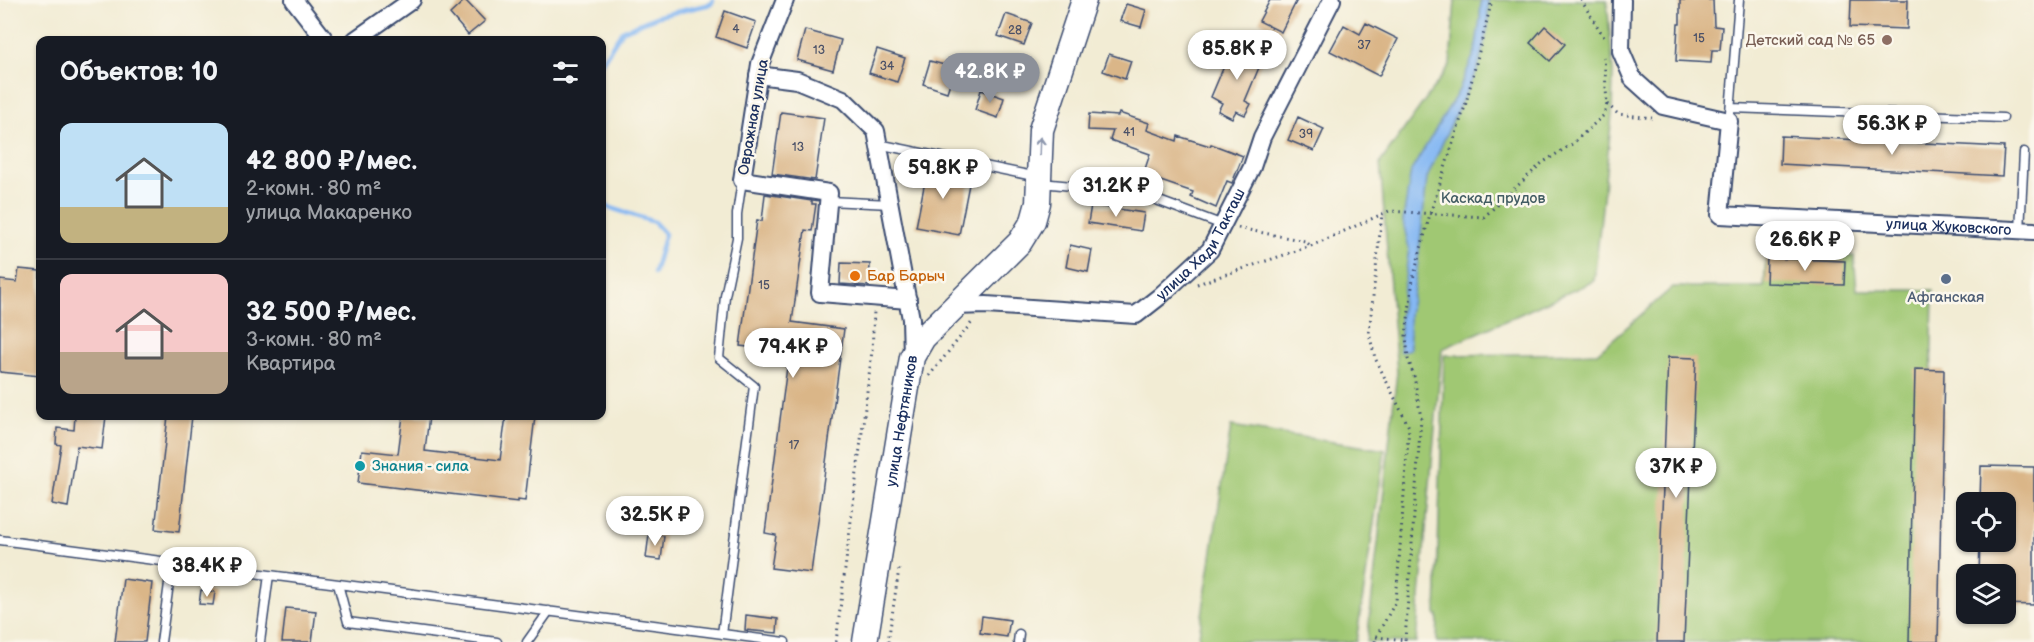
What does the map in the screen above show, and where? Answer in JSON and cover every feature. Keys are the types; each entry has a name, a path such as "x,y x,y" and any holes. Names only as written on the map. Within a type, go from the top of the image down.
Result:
{"street":[{"path":"294,0 322,36"},
{"path":"361,36 412,0"},
{"name":"Овражная улица","path":"742,180 760,64 785,0"},
{"name":"улица Нефтяников","path":"865,642 912,357 923,338 1020,242 1033,221 1038,203 1041,130 1084,0"},
{"name":"улица Хади Такташ","path":"956,306 986,305 1136,315 1159,297 1210,250 1252,167 1262,137 1332,0"},
{"path":"1622,0 1621,51 1633,80 1663,106 1730,114"},
{"path":"758,75 796,81 843,99 876,131 908,300 912,357"},
{"name":"улица Жуковского","path":"1730,114 1720,215 2027,231"},
{"path":"742,180 829,193 819,293 908,300"}],"lane":[{"path":"1739,0 1730,114 2003,118"},
{"path":"878,144 1039,180 1135,192 1223,225"},
{"path":"2024,152 2027,231"},
{"name":"Овражная улица","path":"722,634 754,386 719,358 725,297 737,238 737,214 742,180"},
{"path":"828,201 890,204"},
{"path":"0,540 722,634 749,640 785,642"},
{"path":"161,642 172,562"},
{"path":"260,642 269,575"},
{"path":"338,584 348,622 497,642"},
{"path":"527,642 549,611"}],"path":[{"path":"1376,637 1405,641 1420,418 1414,376 1408,359 1406,335 1413,279 1430,214 1466,103 1492,0"},
{"path":"1191,286 1311,246 1389,211 1484,218 1542,163 1572,144 1604,115 1606,104 1604,37 1581,0"},
{"path":"1375,642 1396,601 1409,427 1375,358 1369,333 1382,214"},
{"path":"1223,225 1305,241 1311,246"},
{"path":"836,642 872,351 874,297"},
{"path":"925,380 986,305"}],"green space":[{"name":"Каскад прудов","path":"1455,0 1607,0 1613,72 1612,115 1594,281 1442,349 1416,642 1367,642 1397,372 1380,163 1450,65"},
{"path":"1766,255 1854,256 1857,290 1933,290 1926,642 1437,642 1444,355 1597,353 1673,287 1764,287"},
{"path":"1231,426 1385,450 1356,642 1198,642"}],"water":[{"path":"1481,0 1488,0 1488,27 1478,68 1427,178 1417,270 1409,315 1410,349 1400,352 1400,316 1409,248 1403,221 1411,171 1458,92 1475,52"}],"building":[{"path":"465,0 485,21 468,35 450,14"},
{"path":"1270,0 1297,0 1281,32 1259,21"},
{"path":"1680,0 1713,0 1714,26 1722,27 1720,50 1712,50 1711,63 1676,61"},
{"path":"1851,0 1908,0 1907,29 1850,27"},
{"path":"1126,4 1146,10 1141,27 1120,21"},
{"path":"725,11 756,22 747,48 716,37"},
{"path":"1006,14 1032,23 1024,45 998,36"},
{"path":"1366,23 1398,39 1379,76 1330,51 1344,25 1360,34"},
{"path":"1545,26 1565,44 1550,61 1530,43"},
{"path":"805,30 841,40 833,70 797,60"},
{"path":"1233,45 1263,58 1245,101 1251,104 1245,115 1236,111 1232,118 1218,111 1222,103 1211,97"},
{"path":"877,49 905,58 897,82 869,73"},
{"path":"1109,54 1131,61 1125,79 1103,71"},
{"path":"930,61 955,68 947,92 923,84"},
{"path":"981,90 1004,98 998,118 975,110"},
{"path":"781,112 824,118 815,180 772,174"},
{"path":"1119,113 1149,123 1147,130 1177,141 1178,136 1210,146 1211,144 1243,156 1232,183 1227,181 1216,208 1191,197 1193,192 1143,175 1150,154 1110,140 1113,131 1088,130 1089,114 1118,116"},
{"path":"1298,117 1324,129 1314,151 1288,140"},
{"path":"1781,136 2004,147 2002,176 1780,164"},
{"path":"928,166 971,174 959,235 916,227"},
{"path":"765,194 812,201 812,204 816,204 812,231 805,230 792,322 844,329 811,573 771,568 776,535 765,533 789,352 740,346 757,220 762,221"},
{"path":"1091,205 1144,213 1141,231 1088,223"},
{"path":"1070,245 1092,250 1088,272 1066,267"},
{"path":"1767,258 1845,261 1844,285 1766,283"},
{"name":"Бар Барыч","path":"841,263 870,264 869,286 840,284"},
{"path":"19,269 36,271 36,376 0,372 0,280 17,282"},
{"path":"1668,357 1696,358 1684,642 1657,642"},
{"path":"1915,369 1944,370 1938,642 1909,642"},
{"path":"75,420 106,420 102,449 77,446 68,507 52,504 61,445 56,444 57,428 74,430"},
{"path":"168,420 192,420 179,532 155,529"},
{"path":"402,420 429,420 425,451 500,460 505,420 535,420 525,501 358,483 362,450 398,454"},
{"path":"1981,466 2034,467 2034,605 2016,604 2016,564 1979,564 1980,552 2016,552 2016,492 1980,492"},
{"path":"649,534 664,536 661,560 646,558"},
{"path":"123,579 152,583 145,642 115,642"},
{"path":"201,590 215,592 213,605 199,604"},
{"path":"286,608 316,611 312,642 282,642"},
{"path":"746,615 778,619 777,633 745,630"},
{"path":"982,616 1010,620 1007,637 980,633"}],"waterway":[{"path":"606,56 622,31 658,16 711,4 713,0"},
{"path":"606,206 654,222 665,234 654,273"}],"place":[{"name":"Детский сад № 65","path":"1887,40"},
{"name":"Бар Барыч","path":"855,276"},
{"name":"Афганская","path":"1946,279"},
{"name":"Знания - сила","path":"360,466"}]}
